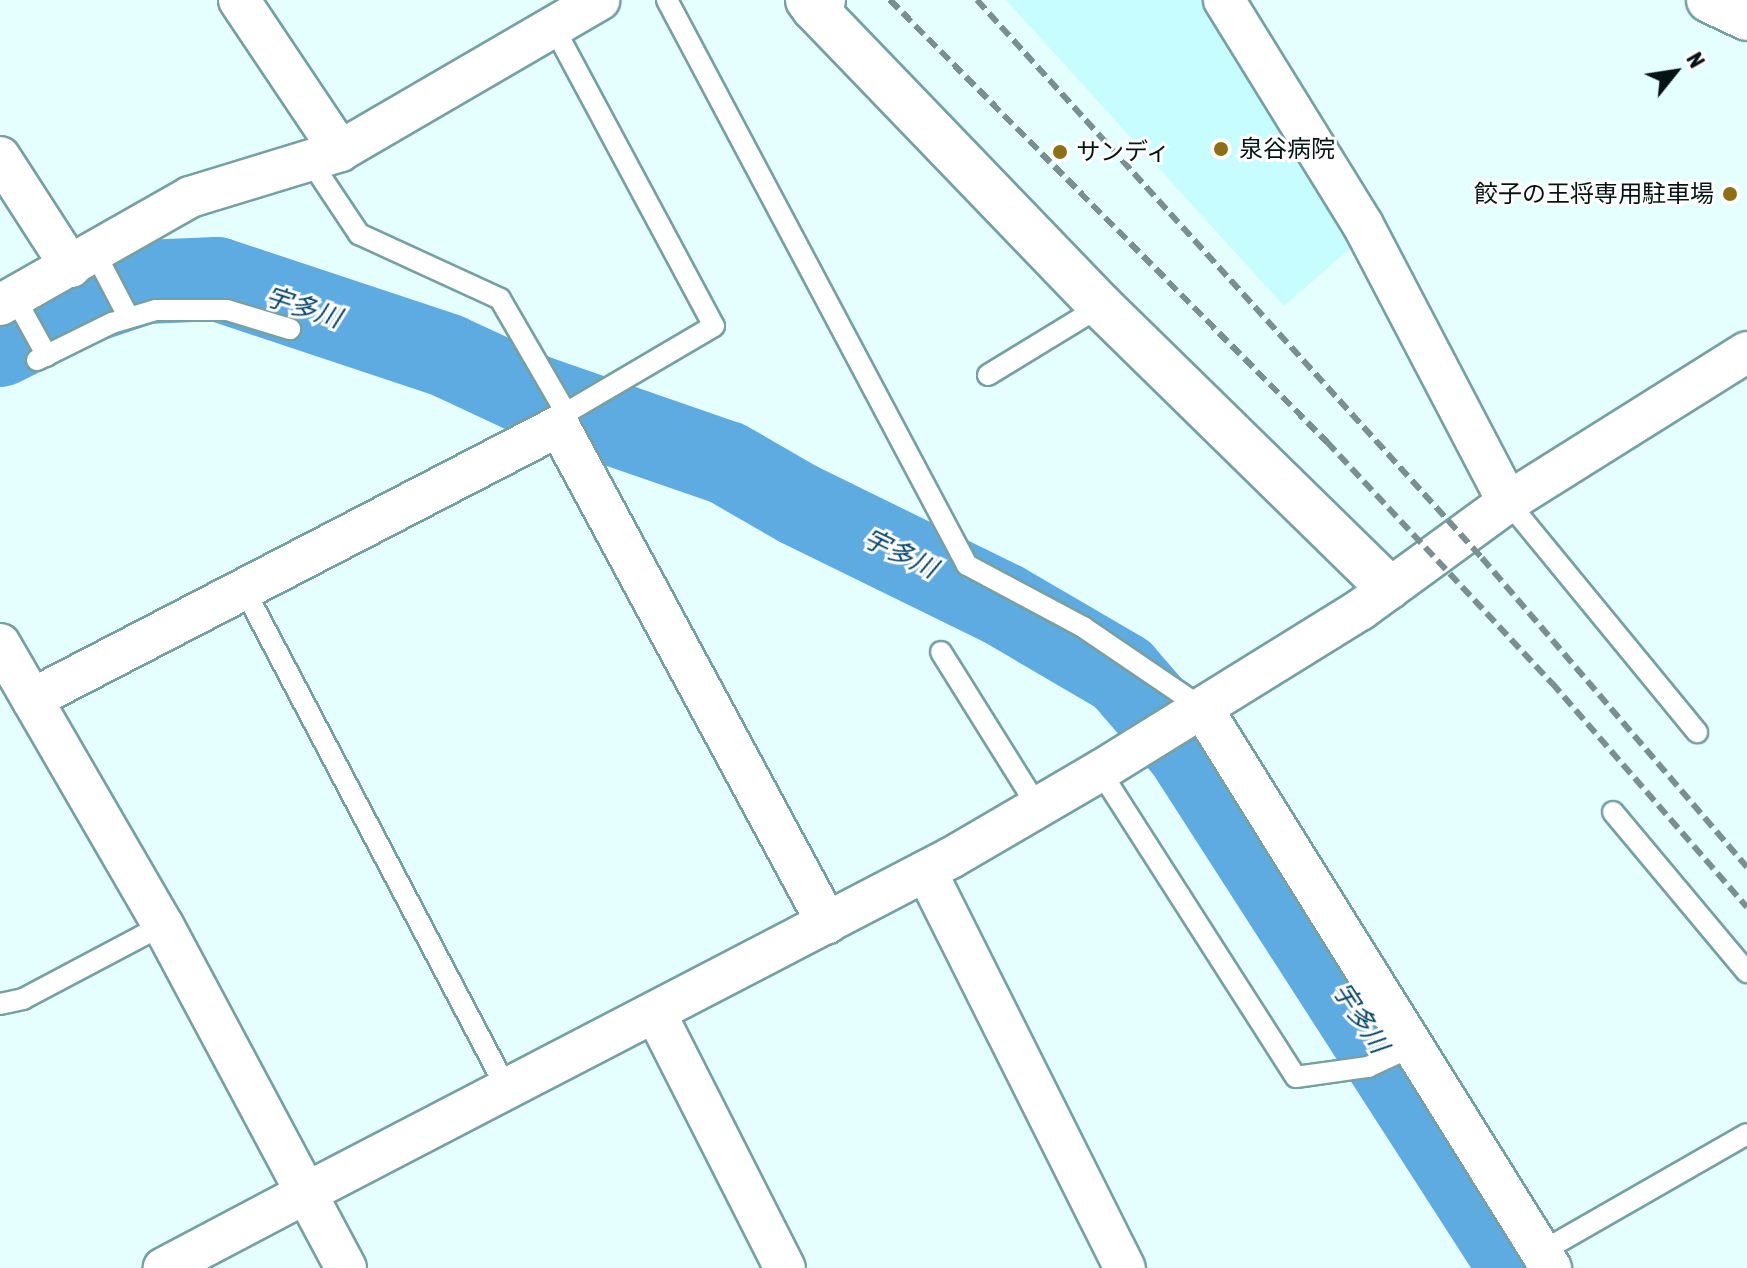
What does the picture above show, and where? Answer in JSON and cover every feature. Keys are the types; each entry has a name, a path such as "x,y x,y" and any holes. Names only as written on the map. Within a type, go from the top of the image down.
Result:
{"street":[{"path":"239,0 325,156"},
{"path":"14,306 91,266 190,197 325,156 599,0"},
{"path":"1224,0 1363,225 1508,502"},
{"path":"1709,0 1747,18"},
{"path":"815,3 1101,306 1388,587"},
{"path":"0,157 91,266"},
{"path":"164,1268 926,871 1038,807 1185,718 1388,587 1508,502 1747,352"},
{"path":"19,696 244,589 563,420 827,923"},
{"path":"0,644 19,696 163,925 346,1268"},
{"path":"1185,718 1546,1260"},
{"path":"926,871 1125,1268"},
{"path":"655,1012 785,1268"}],"lane":[{"path":"667,0 967,565 1083,627 1185,718"},
{"path":"325,156 359,234 500,299 544,377 563,420 595,397 714,326 553,26"},
{"path":"91,266 126,312"},
{"path":"14,306 42,353 126,312 227,310 290,329"},
{"path":"988,375 1101,306"},
{"path":"1508,502 1697,732"},
{"path":"244,589 507,1089"},
{"path":"941,652 1038,807"},
{"path":"1100,771 1296,1077 1368,1067 1408,1049"},
{"path":"1613,812 1747,972"},
{"path":"0,1004 23,999 163,925"},
{"path":"1546,1260 1747,1134"}],"shaded area":[{"name":"泉谷病院","path":"1006,0 1204,0 1353,246 1284,306"}],"waterway":[{"name":"宇多川","path":"0,345 86,302 145,282 217,279 448,356 536,397 727,463 798,504 1004,605 1122,674 1187,749 1521,1268"}],"railway":[{"path":"890,0 1327,442 1552,683 1747,907"},
{"path":"977,0 1482,558 1747,867"}],"place":[{"name":"泉谷病院","path":"1221,149"},
{"name":"サンディ","path":"1060,152"},
{"name":"餃子の王将専用駐車場","path":"1730,194"}]}
